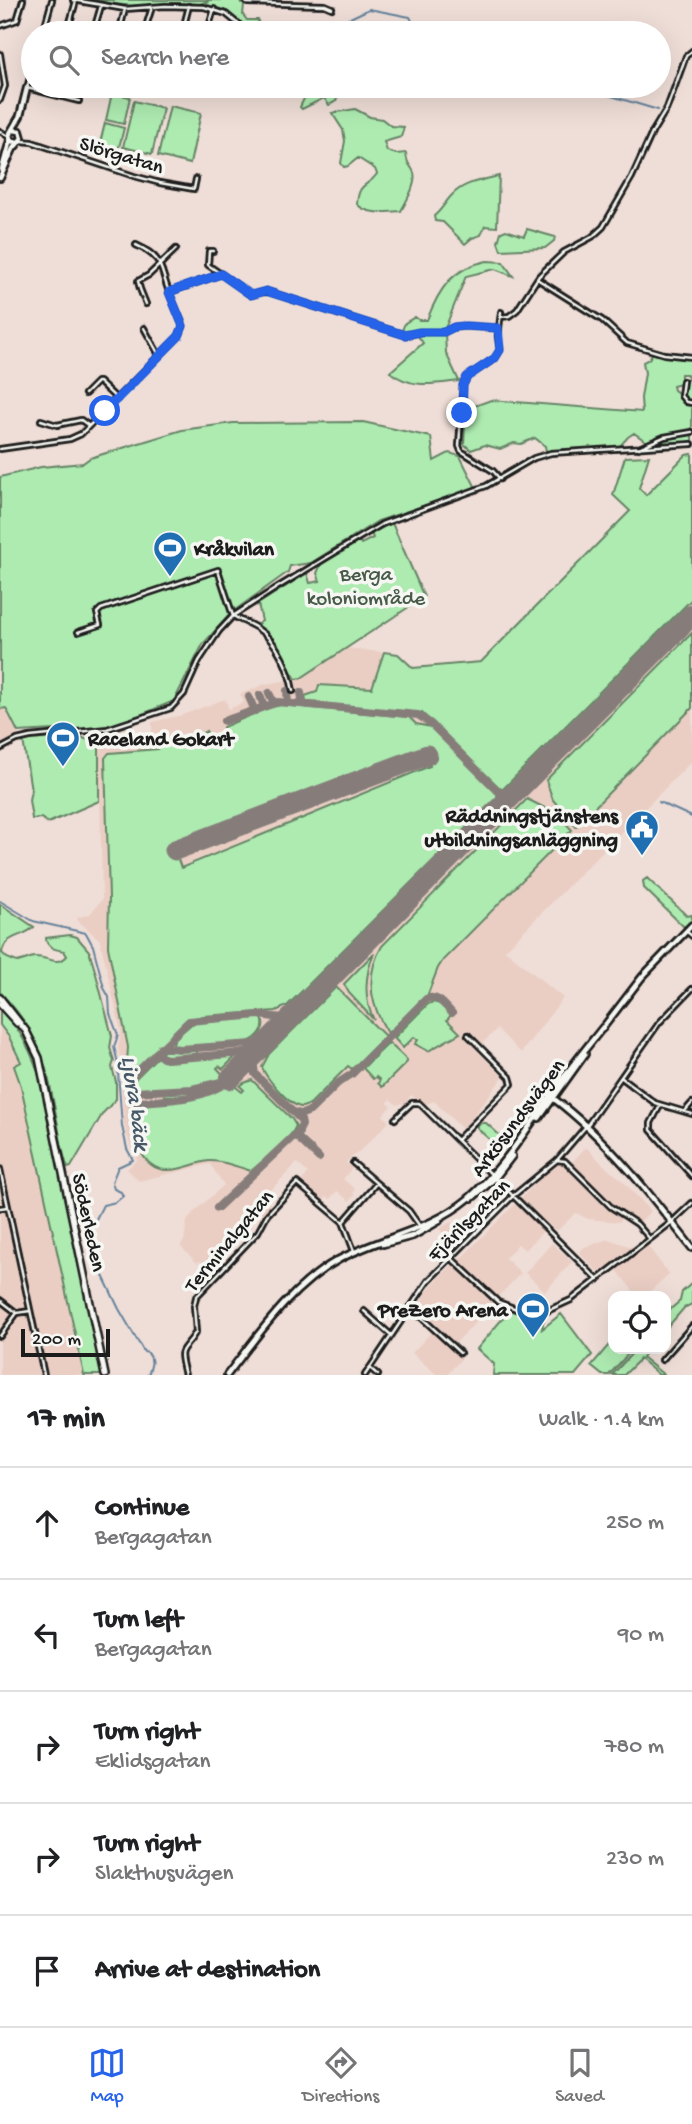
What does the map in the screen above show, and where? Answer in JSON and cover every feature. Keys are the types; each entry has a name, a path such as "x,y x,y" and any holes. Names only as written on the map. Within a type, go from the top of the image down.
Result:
{"main road":[{"path":"0,176 10,135 20,116 24,98"},
{"path":"0,176 21,133 20,116"},
{"path":"10,135 21,133"},
{"path":"10,135 18,142"},
{"name":"Arkösundsvägen","path":"226,1375 303,1284 331,1264 355,1252 401,1240 421,1230 473,1197 493,1176 635,985 692,925"},
{"name":"Söderleden","path":"0,998 26,1031 38,1058 105,1375"},
{"name":"Söderleden","path":"0,1004 26,1037 43,1076"},
{"path":"551,1097 586,1127 633,1176 692,1248"}],"street":[{"path":"0,26 17,20 23,0"},
{"path":"46,21 52,0"},
{"path":"244,0 247,3 325,5 332,8"},
{"path":"70,21 75,1 125,9 189,6 214,9 235,21"},
{"path":"97,21 101,6"},
{"path":"185,21 189,6"},
{"path":"148,21 152,8"},
{"path":"122,21 125,9"},
{"path":"210,21 214,9"},
{"path":"671,97 686,56 692,51"},
{"path":"0,54 5,86 0,100"},
{"path":"67,98 79,101"},
{"path":"501,317 509,316 517,310 537,279 564,252 592,237 605,224 632,177 671,98"},
{"path":"0,131 10,135"},
{"name":"Slörgatan","path":"21,133 32,142"},
{"name":"Slörgatan","path":"18,142 32,142 160,183 194,189 195,179"},
{"path":"0,449 79,436 179,336 183,326 160,265 154,255 136,245"},
{"path":"146,304 138,281 149,275 176,248"},
{"path":"213,251 209,251 208,265 251,295 266,291 405,335 444,332 465,326 498,328"},
{"path":"169,292 221,274"},
{"path":"537,279 602,320 624,342 664,354 692,357"},
{"path":"500,479 493,471 461,451 459,446 463,385 467,377 495,358 500,350 498,328 501,312"},
{"path":"144,328 160,356"},
{"path":"683,381 681,396 692,404"},
{"path":"85,394 99,382 117,399"},
{"path":"41,420 57,425 81,420 89,426"},
{"path":"639,448 664,437 692,432"},
{"path":"0,749 30,737 107,729 171,708 184,694 199,661 219,631 233,616 382,524 452,500 500,479 534,458 551,453 692,444"},
{"path":"78,632 100,625 97,613 101,609 218,570 233,616 259,630 272,642 291,676 293,691"},
{"path":"686,931 692,936"},
{"name":"Fjärilsgatan","path":"365,1375 428,1281 513,1196 557,1160 586,1127 659,1023 692,989"},
{"path":"457,1140 512,1084 510,1077 468,1035"},
{"path":"622,1078 660,1106 692,1114"},
{"path":"395,1119 412,1103 419,1103 598,1280"},
{"path":"684,1112 692,1103"},
{"path":"660,1106 651,1123 651,1130 692,1176"},
{"path":"557,1160 565,1161 616,1211 637,1224 650,1239"},
{"path":"353,1163 408,1211 421,1230"},
{"path":"0,1169 44,1375"},
{"name":"Terminalgatan","path":"185,1375 181,1354 196,1332 196,1297 256,1235 269,1212 297,1183 343,1222 355,1252"},
{"path":"343,1222 376,1184"},
{"path":"441,1246 498,1302 522,1311 547,1311 560,1306 598,1280 692,1203"},
{"path":"0,1208 8,1207"},
{"path":"0,1300 16,1313 30,1311"},
{"path":"410,1307 460,1353"},
{"path":"364,1311 391,1335"},
{"path":"0,1336 14,1320 16,1313"},
{"path":"662,1360 692,1326"},
{"path":"370,1368 378,1375"}],"shaded area":[{"path":"692,454 692,761 505,950 563,998 521,1053 497,1029 480,1046 469,1034 465,1038 503,1077 463,1130 434,1101 424,1105 411,1095 403,1107 402,1103 397,1105 390,1099 388,1103 391,1106 383,1115 389,1122 346,1162 352,1168 343,1179 355,1189 355,1195 349,1201 337,1191 330,1199 327,1197 323,1201 302,1181 308,1173 297,1163 265,1198 270,1208 259,1216 252,1210 242,1217 252,1226 237,1241 233,1237 230,1239 234,1243 209,1270 200,1261 197,1263 180,1246 184,1241 187,1221 224,1185 210,1164 139,1181 127,1169 137,1160 124,1124 118,1048 121,1032 100,940 77,920 78,917 90,914 102,899 99,745 152,743 152,722 182,715 225,699 229,709 244,702 240,694 265,684 301,678 347,648 398,654 413,669 481,662"},
{"path":"5,708 18,732 17,738 0,746 0,709"},
{"path":"0,1026 20,1063 14,1066 21,1086 83,1375 0,1375"},
{"path":"586,1147 651,1211 640,1222 618,1210 571,1163"},
{"path":"559,1162 565,1163 615,1215 623,1218 619,1222 588,1219 576,1213 557,1231 549,1225 525,1250 518,1244 505,1258 521,1273 496,1299 458,1261 542,1177 541,1175"},
{"path":"451,1222 466,1237 457,1247 439,1229"},
{"path":"608,1239 635,1248 604,1272 597,1271 579,1253 584,1247"},
{"path":"552,1243 572,1262 545,1291 525,1273"},
{"path":"647,1245 669,1274 650,1291 633,1291 616,1269"},
{"path":"453,1264 494,1303 451,1348 462,1358 447,1375 437,1375 412,1353 435,1328 415,1310 430,1287"}],"green space":[{"path":"81,0 240,0 244,5 243,15 247,20 258,21 238,21 206,6 208,1 200,4 177,3 141,7"},
{"path":"111,98 130,98 124,124 106,120"},
{"path":"304,98 324,98 302,109 300,107"},
{"path":"324,98 337,98 336,101 329,105"},
{"path":"134,101 163,108 152,154 123,147"},
{"path":"170,106 201,113 190,164 158,156"},
{"path":"355,109 370,117 382,119 391,126 404,127 401,137 384,142 387,151 406,153 415,177 401,211 372,212 357,204 362,188 377,174 375,169 358,158 348,166 344,167 341,163 345,141 343,130 332,113"},
{"path":"105,123 124,128 117,155 98,151"},
{"path":"499,176 497,227 485,226 481,235 465,244 443,222 435,221 434,216 462,187"},
{"path":"527,229 555,237 554,241 545,248 501,250 498,242 501,232 506,230 524,236"},
{"path":"487,261 503,262 513,276 495,269 466,276 445,331 405,335 401,333 405,323 415,317 427,320 442,290 456,275 475,264"},
{"path":"427,333 445,334 446,353 459,381 414,383 390,372 423,343 418,336"},
{"path":"653,352 692,359 692,402 685,398 682,392 689,378 686,374 681,374 681,384 673,386 684,400 692,405 692,442 663,444 657,438 647,442 634,433 619,447 546,451 545,446 535,438 500,449 485,445 471,450 464,444 466,405 472,407 491,400 642,412 645,373 643,362 649,359"},
{"path":"363,422 431,437 434,461 449,453 460,456 476,488 378,521 311,563 290,566 288,572 231,613 203,644 174,701 111,727 18,732 6,708 0,709 0,477 41,467 83,463 90,458 182,430 233,423"},
{"path":"692,454 692,599 502,790 422,713 306,702 305,696 317,692 319,685 372,688 384,652 398,654 413,668 481,662 630,511 613,495 625,457 649,456 639,488 646,495 686,455"},
{"name":"Berga koloniområde","path":"392,523 424,597 296,679 271,639 256,625 262,621 258,604 307,573 310,583 320,581 317,573 322,562 359,540 361,544 373,538 371,533"},
{"path":"692,633 692,708 576,826 553,800 546,780"},
{"path":"281,705 409,717 416,724 431,727 499,795 287,1006 276,1011 203,1016 186,1020 128,1081 128,1047 108,947 105,758 109,753 158,749 163,742 195,738 206,731 211,740 224,734 223,727","holes":["423,748 430,766 181,868 172,842"]},
{"name":"Raceland Gokart","path":"81,737 99,745 99,801 48,823 41,818 32,819 29,800 31,790 23,740"},
{"path":"527,799 557,814 572,830 443,960 426,999 388,1033 377,1012 372,990 373,968 382,946"},
{"path":"647,878 687,916 692,915 692,923 689,926 683,926 644,888 643,881"},
{"path":"0,904 34,927 7,942 2,953 7,958 17,962 34,957 59,961 67,956 64,951 50,946 46,938 70,935 77,937 89,951 112,1036 110,1048 114,1061 112,1067 116,1082 116,1099 103,1113 68,1168 40,1051 25,1022 0,992"},
{"path":"374,953 366,987 374,1020 344,984"},
{"path":"336,987 385,1036 352,1069 348,1066 311,1103 301,1107 278,1090 262,1067 269,1054"},
{"path":"433,1002 440,1004 451,1015 447,1020 460,1033 428,1051 415,1044 418,1040 414,1037 403,1048 394,1038"},
{"path":"0,1006 25,1042 41,1082 102,1375 84,1375 21,1086 14,1066 21,1062 0,1025"},
{"path":"261,1017 261,1032 248,1042 173,1047 174,1039 195,1021"},
{"path":"389,1043 407,1062 382,1087 378,1083 380,1080 376,1077 373,1079 363,1068"},
{"path":"194,1050 197,1054 184,1057 162,1054 163,1051"},
{"path":"158,1056 169,1061 236,1056 223,1069 219,1066 217,1068 226,1078 216,1082 139,1090 133,1086 134,1080"},
{"path":"252,1080 296,1126 282,1144 251,1171 214,1161 166,1170 148,1162 142,1154 130,1103 204,1096 231,1083 242,1092 244,1090 240,1086"},
{"path":"224,1083 198,1095 164,1096 165,1092 200,1090"},
{"path":"486,1123 505,1143 497,1146 479,1130 477,1127"},
{"path":"692,1283 692,1304 684,1308 671,1323 671,1309 680,1301 682,1292"},
{"name":"PreZero Arena","path":"507,1310 523,1314 541,1314 544,1318 542,1329 561,1314 592,1355 575,1375 493,1375 494,1364 477,1349"},
{"path":"608,1346 608,1354 628,1354 609,1375 602,1375 591,1366"},
{"path":"631,1354 644,1354 642,1357 664,1375 659,1375 640,1359 624,1375 612,1375"}],"waterway":[{"path":"346,20 369,9 410,17 412,21"},
{"path":"618,98 658,110"},
{"path":"659,802 692,817"},
{"name":"Ljura bäck","path":"0,901 33,921 86,933 93,946 109,997 110,1014 118,1035 114,1047 122,1126 127,1149 133,1160 118,1167 112,1182 114,1189 123,1196 116,1202 103,1205 93,1225 94,1257 119,1309 144,1352 151,1358 148,1375"}],"taxiway":[{"path":"287,691 288,703"},
{"path":"269,693 274,703"},
{"path":"301,693 303,704"},
{"path":"260,695 264,707"},
{"path":"249,697 255,711"},
{"path":"224,721 278,702 418,715 431,724 500,793 501,804 488,820"},
{"path":"498,791 511,792 529,779"},
{"path":"295,1113 310,1111 338,1083 352,1074 426,999 438,999 452,1013"},
{"path":"231,1079 209,1092 185,1098 134,1102 128,1094 133,1076 189,1021 259,1015 290,1019"},
{"path":"161,1047 180,1049 266,1043"},
{"path":"217,1208 299,1131 302,1125 301,1120 255,1074 253,1060 260,1049"},
{"path":"156,1053 167,1059 257,1052"},
{"path":"128,1089 134,1092 192,1089 221,1082"},
{"path":"299,1132 298,1138 319,1158"}],"runway":[{"path":"230,1079 692,615"},
{"path":"175,850 427,755"}],"place":[{"name":"Kråkvilan","path":"170,578"},
{"name":"Raceland Gokart","path":"63,768"},
{"name":"Räddningstjänstens utbildningsanläggning","path":"642,857"},
{"name":"PreZero Arena","path":"533,1339"}],"route":[{"path":"105,411 183,330 169,292 221,274 251,295 266,291 405,335 429,331 444,332 465,326 498,328 500,350 495,358 467,377 463,385 462,413"}]}
